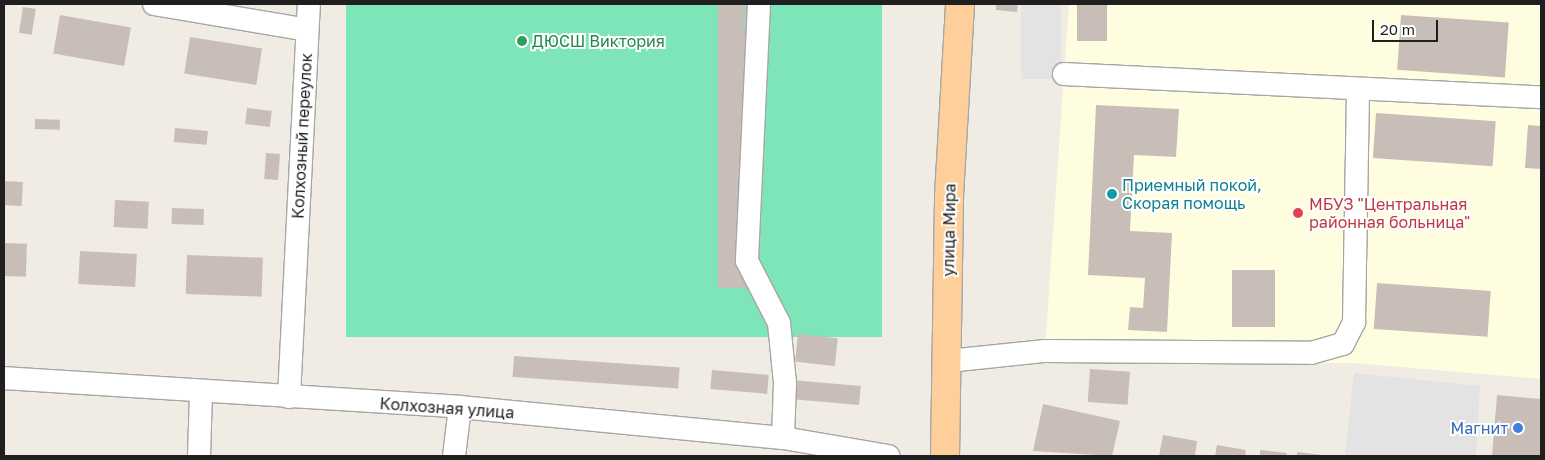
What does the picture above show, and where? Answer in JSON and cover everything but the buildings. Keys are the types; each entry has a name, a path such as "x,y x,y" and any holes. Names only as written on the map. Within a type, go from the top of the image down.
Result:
{"main road":[{"name":"улица Мира","path":"945,456 948,361 949,196 960,4"}],"street":[{"name":"Колхозный переулок","path":"154,4 307,30 289,398"},
{"path":"307,30 309,4"},
{"path":"759,4 747,260 779,323 785,383 783,438"},
{"path":"1064,74 1541,97"},
{"path":"948,361 1045,351 1311,353 1343,344 1354,322 1358,89"},
{"name":"Колхозная улица","path":"4,378 289,398 460,407 783,438 888,456"},
{"path":"199,456 201,392"},
{"path":"454,456 460,407"}],"shaded area":[{"path":"1021,4 1061,4 1061,79 1021,79"},
{"name":"МБУЗ \"Центральная районная больница\"","path":"1069,4 1541,4 1541,379 1354,363 1044,362"},
{"path":"1354,373 1480,386 1476,456 1345,456"}],"green space":[{"path":"346,4 882,4 882,337 346,337"}],"place":[{"name":"ДЮСШ Виктория","path":"522,41"},
{"name":"Приемный покой, Скорая помощь","path":"1112,194"},
{"name":"МБУЗ \"Центральная районная больница\"","path":"1298,213"},
{"name":"Магнит","path":"1518,428"}]}
